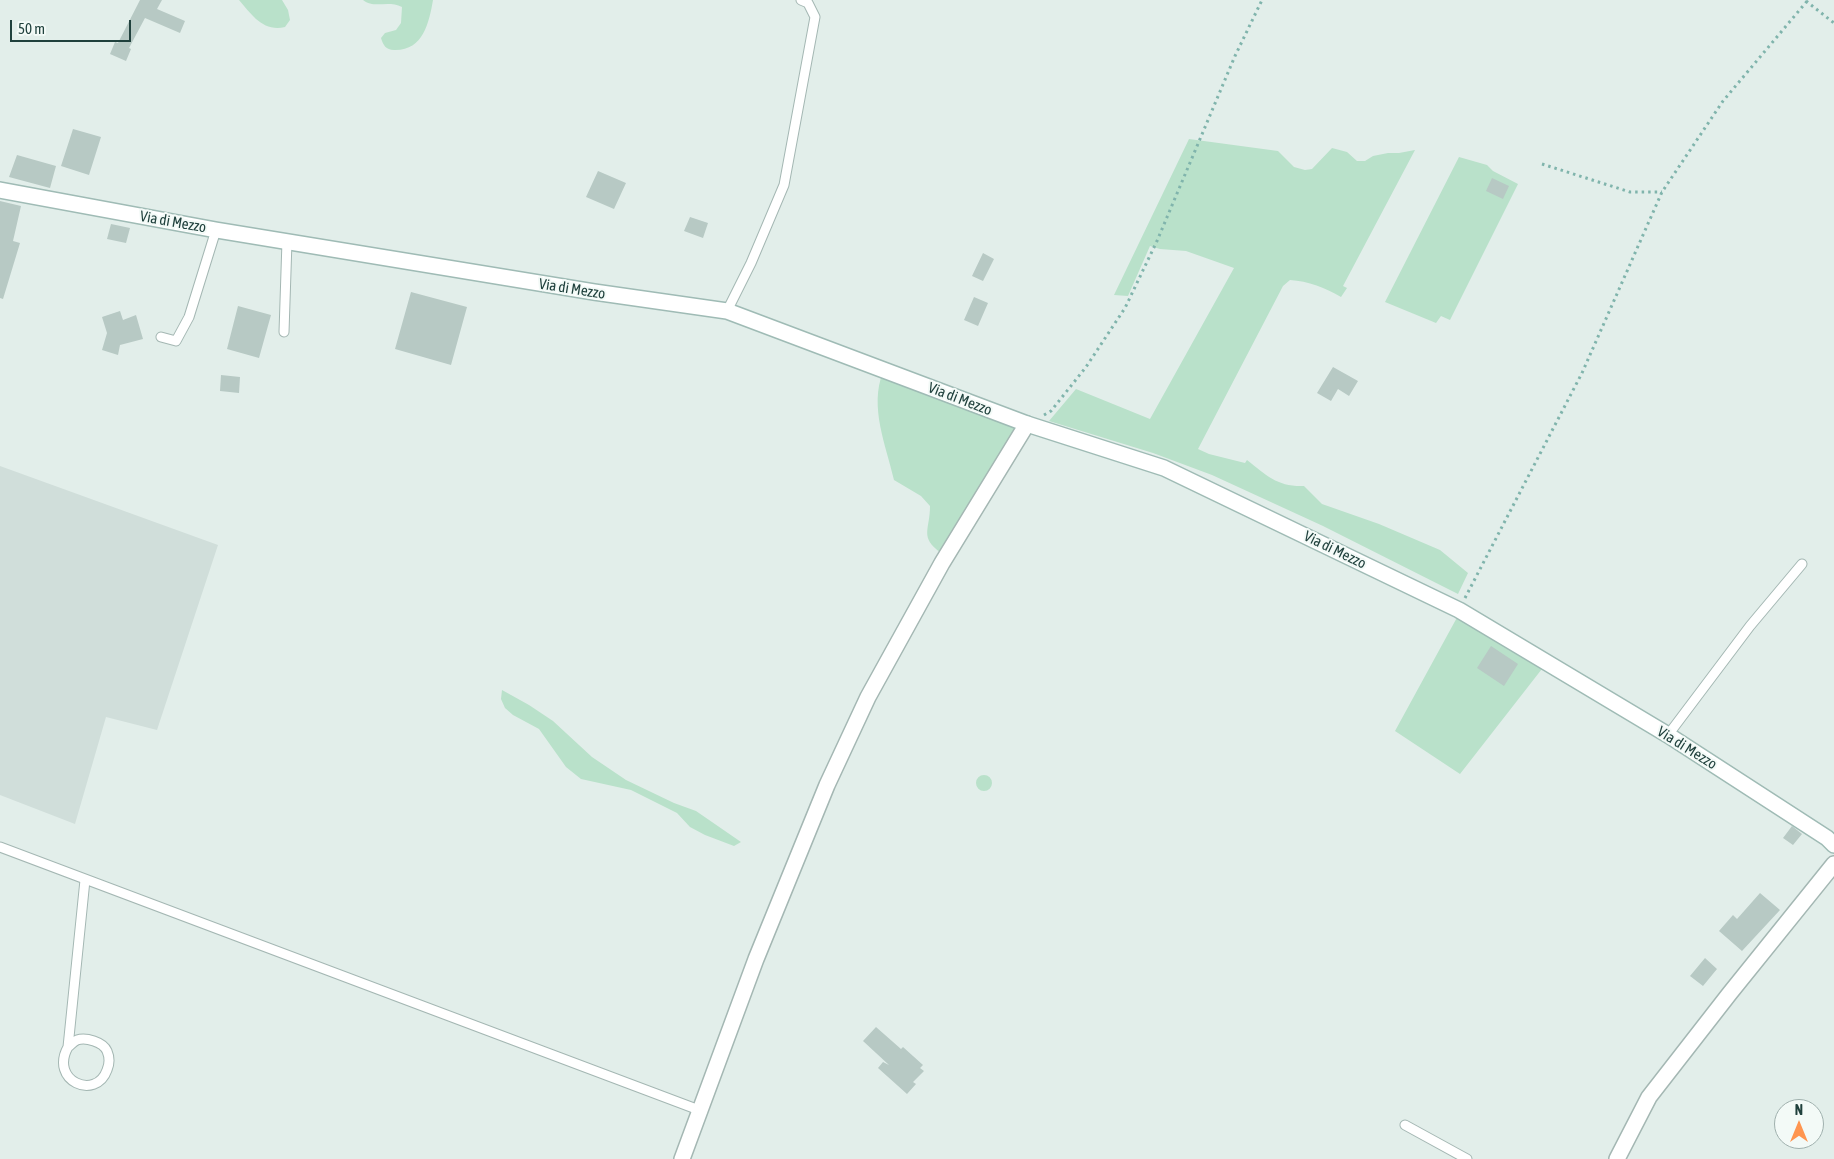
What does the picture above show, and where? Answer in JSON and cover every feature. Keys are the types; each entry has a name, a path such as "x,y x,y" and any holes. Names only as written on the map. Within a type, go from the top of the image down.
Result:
{"main road":[{"name":"Via di Mezzo","path":"0,190 216,230 585,291 727,311 1027,424 1164,468 1459,610 1668,735 1834,844"},
{"path":"682,1159 756,959 827,784 868,697 942,563 1027,424"},
{"path":"1617,1159 1649,1098 1730,992 1834,864"}],"lane":[{"path":"727,311 752,263 784,185 815,17 808,3 801,0"},
{"path":"161,336 176,341 189,318 216,230"},
{"path":"284,332 287,241"},
{"path":"1668,735 1750,626 1802,564"},
{"path":"0,847 699,1110"},
{"path":"68,1047 75,1041 83,1038 101,1043 107,1050 110,1063 105,1077 93,1085 80,1085 69,1079 63,1069 63,1056 68,1047 85,880"},
{"path":"1405,1125 1467,1159"}],"path":[{"path":"1027,424 1051,411 1086,367 1125,308 1157,241 1235,56 1262,0"},
{"path":"1459,610 1582,373 1662,192 1723,101 1807,1 1834,23"},
{"path":"1542,164 1630,192 1662,192"}],"shaded area":[{"path":"0,466 218,545 157,730 106,717 75,824 0,795"}],"green space":[{"path":"239,0 282,0 288,10 290,20 285,27 277,28 264,25"},
{"path":"363,0 433,0 427,26 418,41 404,49 394,50 385,47 381,38 385,33 396,30 401,23 402,7 392,4 372,4"},
{"path":"1189,139 1278,151 1294,167 1305,170 1312,169 1332,148 1347,152 1357,161 1365,161 1373,156 1388,153 1415,150 1343,286 1347,288 1341,297 1310,283 1290,280 1283,286 1198,449 1209,454 1245,463 1247,460 1273,479 1287,485 1304,486 1322,504 1379,524 1440,550 1468,573 1458,594 1323,526 1212,475 1153,453 1049,421 1076,389 1150,419 1234,268 1186,251 1160,249 1150,246 1128,296 1114,295"},
{"path":"1459,157 1487,165 1493,171 1518,184 1450,320 1441,316 1436,323 1385,302"},
{"path":"883,372 1021,423 941,553 930,542 927,533 930,506 921,496 894,480 883,440 878,412 879,385"},
{"path":"1460,612 1545,665 1460,774 1395,731"},
{"path":"502,690 553,721 592,757 626,780 674,803 696,811 741,842 734,846 705,835 690,827 677,813 631,790 581,779 566,767 539,729 513,715 505,708 501,699"},
{"path":"981,775 987,775 992,780 990,789 981,791 976,786 976,780"}],"building":[{"path":"140,0 162,0 157,9 185,21 180,33 145,18 129,48 131,49 126,61 110,54 115,42 118,43"},
{"path":"73,129 101,137 89,175 61,166"},
{"path":"17,155 56,166 50,188 9,177"},
{"path":"598,171 626,183 614,209 586,197"},
{"path":"1492,178 1509,186 1503,199 1486,191"},
{"path":"0,201 21,206 13,241 20,243 3,299 0,298"},
{"path":"690,217 708,223 703,238 684,231"},
{"path":"111,224 130,228 126,243 107,239"},
{"path":"983,253 994,259 983,281 972,276"},
{"path":"411,292 467,307 451,365 395,349"},
{"path":"974,297 988,303 978,326 964,320"},
{"path":"238,306 271,315 259,358 227,349"},
{"path":"120,311 123,320 136,315 143,339 120,345 118,355 102,350 107,333 102,317"},
{"path":"1333,367 1358,381 1349,396 1338,389 1331,401 1317,393"},
{"path":"221,375 240,377 239,393 220,391"},
{"path":"1491,646 1518,664 1504,686 1477,668"},
{"path":"1792,826 1802,834 1793,845 1783,838"},
{"path":"1760,893 1780,910 1742,951 1719,931 1733,915 1737,919"},
{"path":"1705,958 1717,969 1703,986 1690,976"},
{"path":"876,1027 923,1065 920,1068 924,1071 913,1082 916,1084 907,1094 878,1068 883,1062 889,1065 863,1041"}]}
